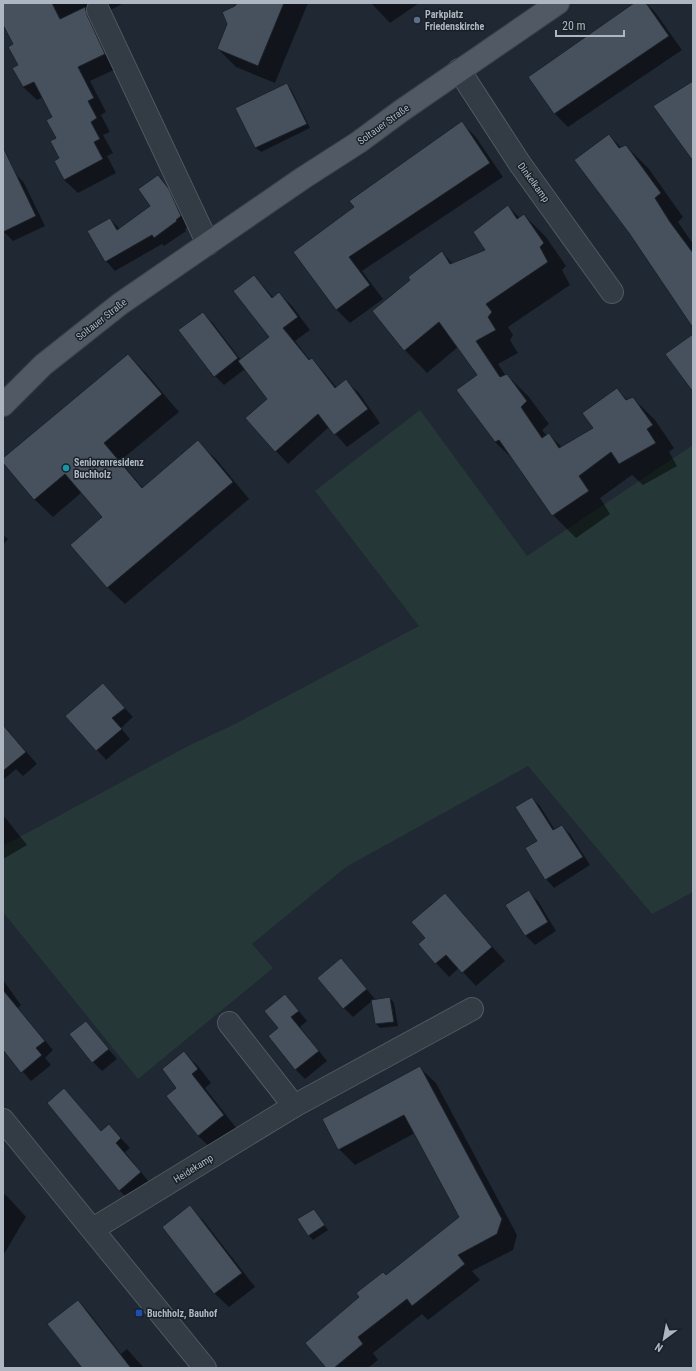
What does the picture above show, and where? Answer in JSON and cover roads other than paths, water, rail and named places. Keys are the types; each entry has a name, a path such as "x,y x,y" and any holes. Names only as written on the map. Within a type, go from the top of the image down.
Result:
{"main road":[{"name":"Soltauer Straße","path":"3,405 43,365 120,304 359,142 459,70 558,3"}],"street":[{"path":"98,10 208,244"},
{"name":"Dinkelkamp","path":"459,70 520,164 612,292"},
{"name":"Heidekamp","path":"93,1230 294,1106 472,1009"},
{"path":"229,1023 294,1106"},
{"path":"3,1120 205,1368"}],"place":[{"name":"Parkplatz Friedenskirche","path":"417,20"},
{"name":"Seniorenresidenz Buchholz","path":"66,468"},
{"name":"Buchholz, Bauhof","path":"139,1313"}]}
